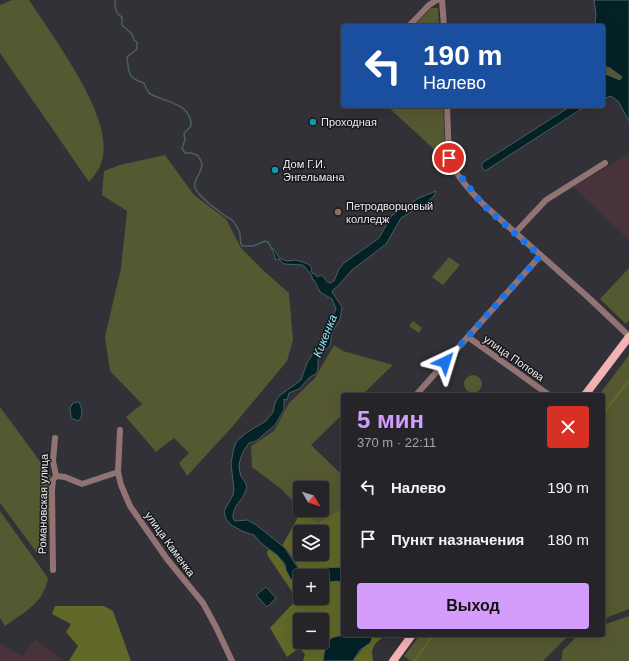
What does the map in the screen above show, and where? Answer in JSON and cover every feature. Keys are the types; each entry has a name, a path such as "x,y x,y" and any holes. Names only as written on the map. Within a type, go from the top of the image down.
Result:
{"main road":[{"path":"587,393 629,337"},
{"path":"594,393 629,346"},
{"path":"386,661 404,637"},
{"path":"393,661 411,637"}],"street":[{"path":"411,24 429,5 437,0"},
{"path":"442,0 444,24"},
{"path":"447,108 448,152 452,164 467,186 482,204 589,298 629,337"},
{"path":"515,233 546,200 605,163"},
{"path":"418,393 540,256"},
{"name":"улица Попова","path":"468,337 546,393"},
{"name":"улица Каменка","path":"120,430 118,472 121,485 130,506 167,559 203,603 232,661"},
{"name":"Романовская улица","path":"52,570 52,491 53,480 56,476 53,461 55,438"},
{"path":"56,476 82,484 118,472"}],"shaded area":[{"path":"629,154 629,240 573,187"},
{"path":"36,639 63,661 0,661 0,643 22,656"}],"green space":[{"path":"12,0 29,0 78,75 98,118 103,138 103,155 100,166 89,182 0,53 0,5"},
{"path":"431,8 438,8 439,24 416,24"},
{"path":"605,67 610,68 622,77 620,80 605,74"},
{"path":"389,108 443,108 445,148 437,152"},
{"path":"165,155 194,195 226,219 241,248 289,293 293,340 287,361 233,426 187,476 179,463 189,453 174,438 156,452 126,417 142,404 110,371 105,337 121,268 127,211 102,195 104,171 120,165"},
{"path":"449,257 460,265 443,285 432,277"},
{"path":"629,268 629,320 626,324 600,299"},
{"path":"413,321 422,328 419,333 409,326"},
{"path":"334,345 343,351 393,365 364,393 341,393 341,416 311,445 341,474 341,528 318,523 311,517 329,517 329,481 293,481 293,501 280,488 252,467 251,446 274,431 289,403 315,378"},
{"path":"629,355 629,609 605,618 605,393 600,393"},
{"path":"473,375 479,378 482,384 479,390 473,393 467,390 464,384 467,378"},
{"path":"629,378 629,382 605,413 605,409"},
{"path":"0,407 50,475 51,501 46,543 41,552 37,553 0,503"},
{"path":"341,509 341,567 320,569 299,568 294,561 329,561 329,525 294,525 298,517 311,517 318,523"},
{"path":"0,511 48,578 46,587 38,600 26,611 5,626 0,618"},
{"path":"293,526 293,559 288,551 282,546"},
{"path":"268,550 279,557 283,562 293,581 293,593 268,556"},
{"path":"337,581 341,582 341,636 338,636 329,647 329,613 293,613 293,649 298,649 287,657 270,628 293,603 293,605 329,605 329,582"},
{"path":"55,606 104,606 113,611 131,661 69,661 78,646 66,632 71,624 52,614"},
{"path":"629,616 629,661 561,661 563,650 576,637 605,637 605,624"},
{"path":"371,637 383,637 375,644 372,651 373,661 353,661"},
{"path":"418,637 567,637 543,661 410,661 404,656"},
{"path":"431,637 433,637 415,661 413,661"},
{"path":"300,649 327,649 324,653 323,661 303,661 305,654"}],"water":[{"path":"594,0 629,0 629,121 618,101 611,96 605,98 605,74 620,80 622,77 610,68 605,67 605,24 595,24 596,14"},
{"path":"568,108 583,108 485,171 482,167 482,163"},
{"path":"436,191 434,196 426,203 401,218 386,244 352,270 333,290 332,292 342,307 340,319 331,334 331,342 329,347 322,352 318,360 318,369 316,374 310,377 299,389 289,393 287,400 284,399 284,410 275,425 256,441 249,443 240,458 240,472 246,488 245,494 234,510 233,518 235,521 247,520 255,524 285,548 298,568 302,569 293,569 293,581 286,570 285,564 277,555 262,544 254,535 244,532 231,525 226,519 224,511 233,495 234,490 231,463 236,442 246,433 266,421 273,412 275,403 279,396 301,380 307,363 326,333 336,309 332,299 320,292 312,279 312,276 305,267 302,265 284,264 279,259 276,260 272,248 279,258 287,261 296,260 310,265 312,268 312,273 317,277 321,275 327,282 330,283 334,281 339,269 344,263 379,238 392,215 419,198"},
{"path":"79,402 82,412 78,421 71,418 70,408 73,403"},
{"path":"341,567 341,582 337,581 329,582 329,569 320,569"},
{"path":"266,587 276,598 267,607 256,595"},
{"path":"341,636 341,637 373,637 370,643 360,650 353,661 323,661 325,649 329,649 329,641 331,638"}],"waterway":[{"name":"Кикенка","path":"115,0 117,12 122,17 122,25 132,34 134,40 137,42 137,49 127,57 130,74 134,79 144,83 150,94 183,108 190,119 191,126 184,133 185,140 182,148 185,153 197,155 201,160 201,169 195,183 196,191 207,202 233,221 239,232 242,246 253,246 265,241 268,242 272,249"}],"place":[{"name":"Проходная","path":"313,122"},
{"name":"Дом Г.И. Энгельмана","path":"275,170"},
{"name":"Петродворцовый колледж","path":"338,212"}],"route":[{"path":"445,362 540,256 482,204 467,186 449,158"}]}
